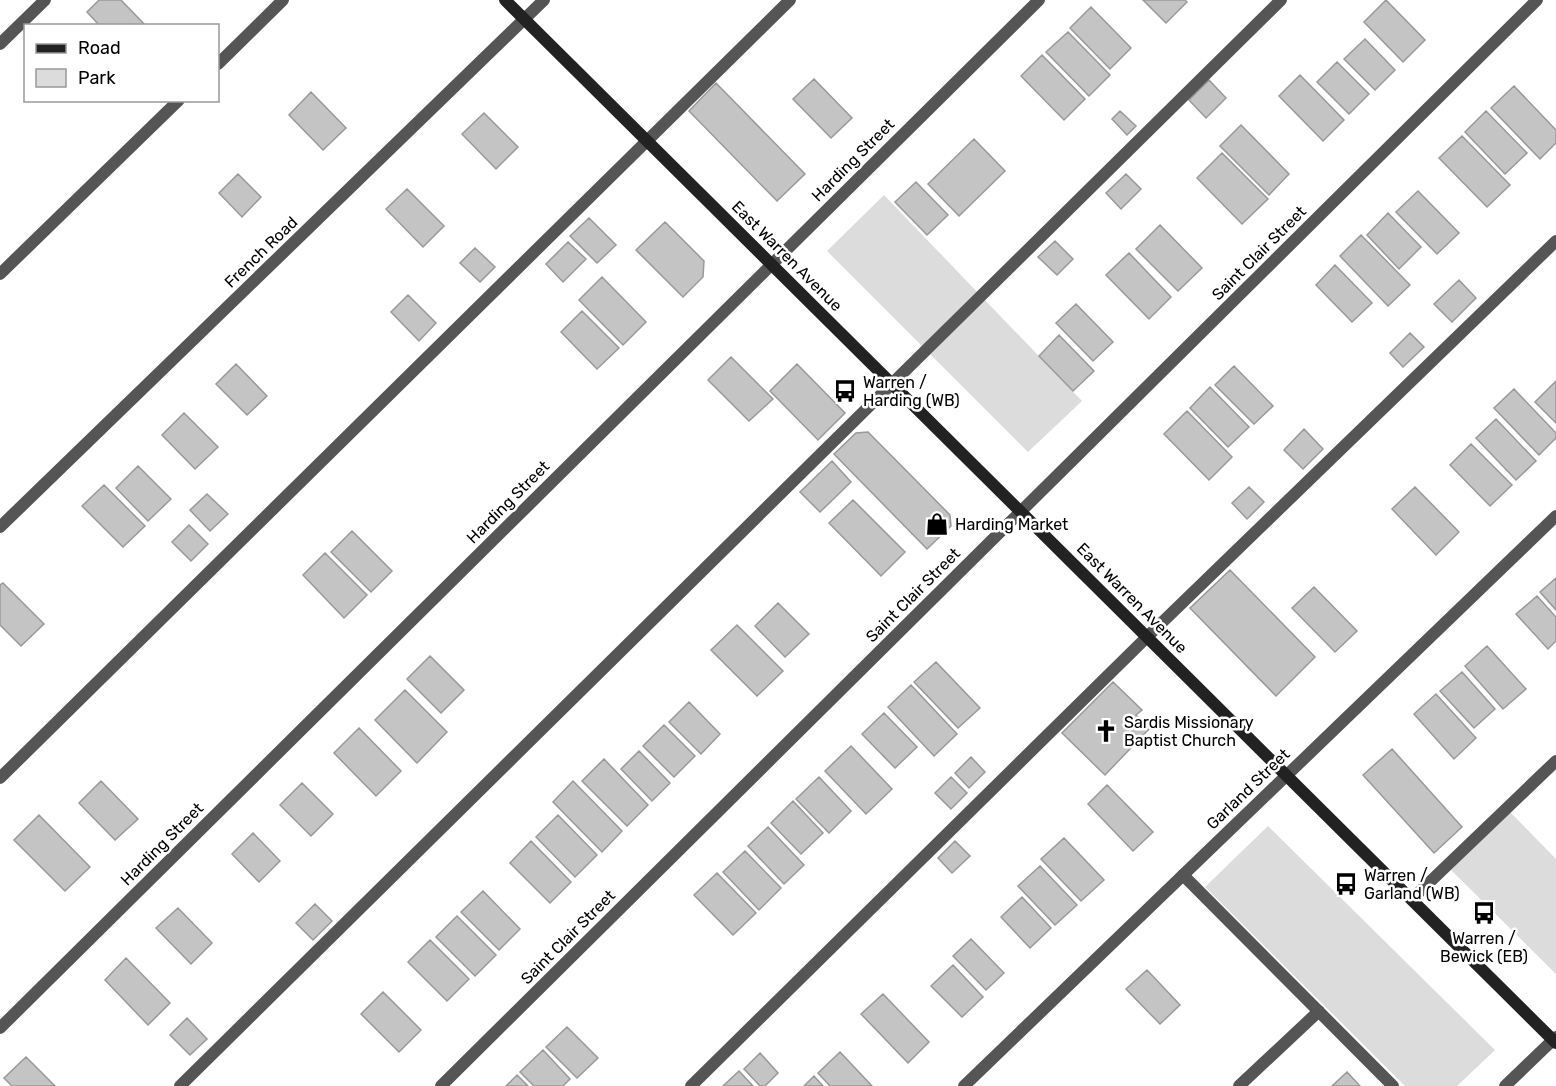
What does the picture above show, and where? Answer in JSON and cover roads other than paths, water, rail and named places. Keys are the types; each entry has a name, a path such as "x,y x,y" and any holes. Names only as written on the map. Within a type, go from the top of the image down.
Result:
{"main road":[{"name":"East Warren Avenue","path":"505,0 1555,1040"}],"street":[{"path":"0,44 45,0"},
{"path":"219,62 283,0"},
{"name":"French Road","path":"0,527 544,0"},
{"path":"0,778 790,0"},
{"name":"Harding Street","path":"0,1028 1039,0"},
{"path":"180,1086 1281,0"},
{"name":"Saint Clair Street","path":"441,1086 1537,0"},
{"path":"0,274 177,102"},
{"path":"691,1086 1148,636 1556,241"},
{"name":"Garland Street","path":"964,1086 1556,516"},
{"path":"1412,899 1556,761"},
{"path":"1183,875 1394,1086"},
{"path":"1239,1086 1319,1011"},
{"path":"1505,1086 1555,1040"}],"place":[{"name":"Warren / Harding (WB)","path":"845,391"},
{"name":"Harding Market","path":"937,524"},
{"name":"Sardis Missionary Baptist Church","path":"1106,731"},
{"name":"Warren / Garland (WB)","path":"1346,884"},
{"name":"Warren / Bewick (EB)","path":"1484,913"}]}
